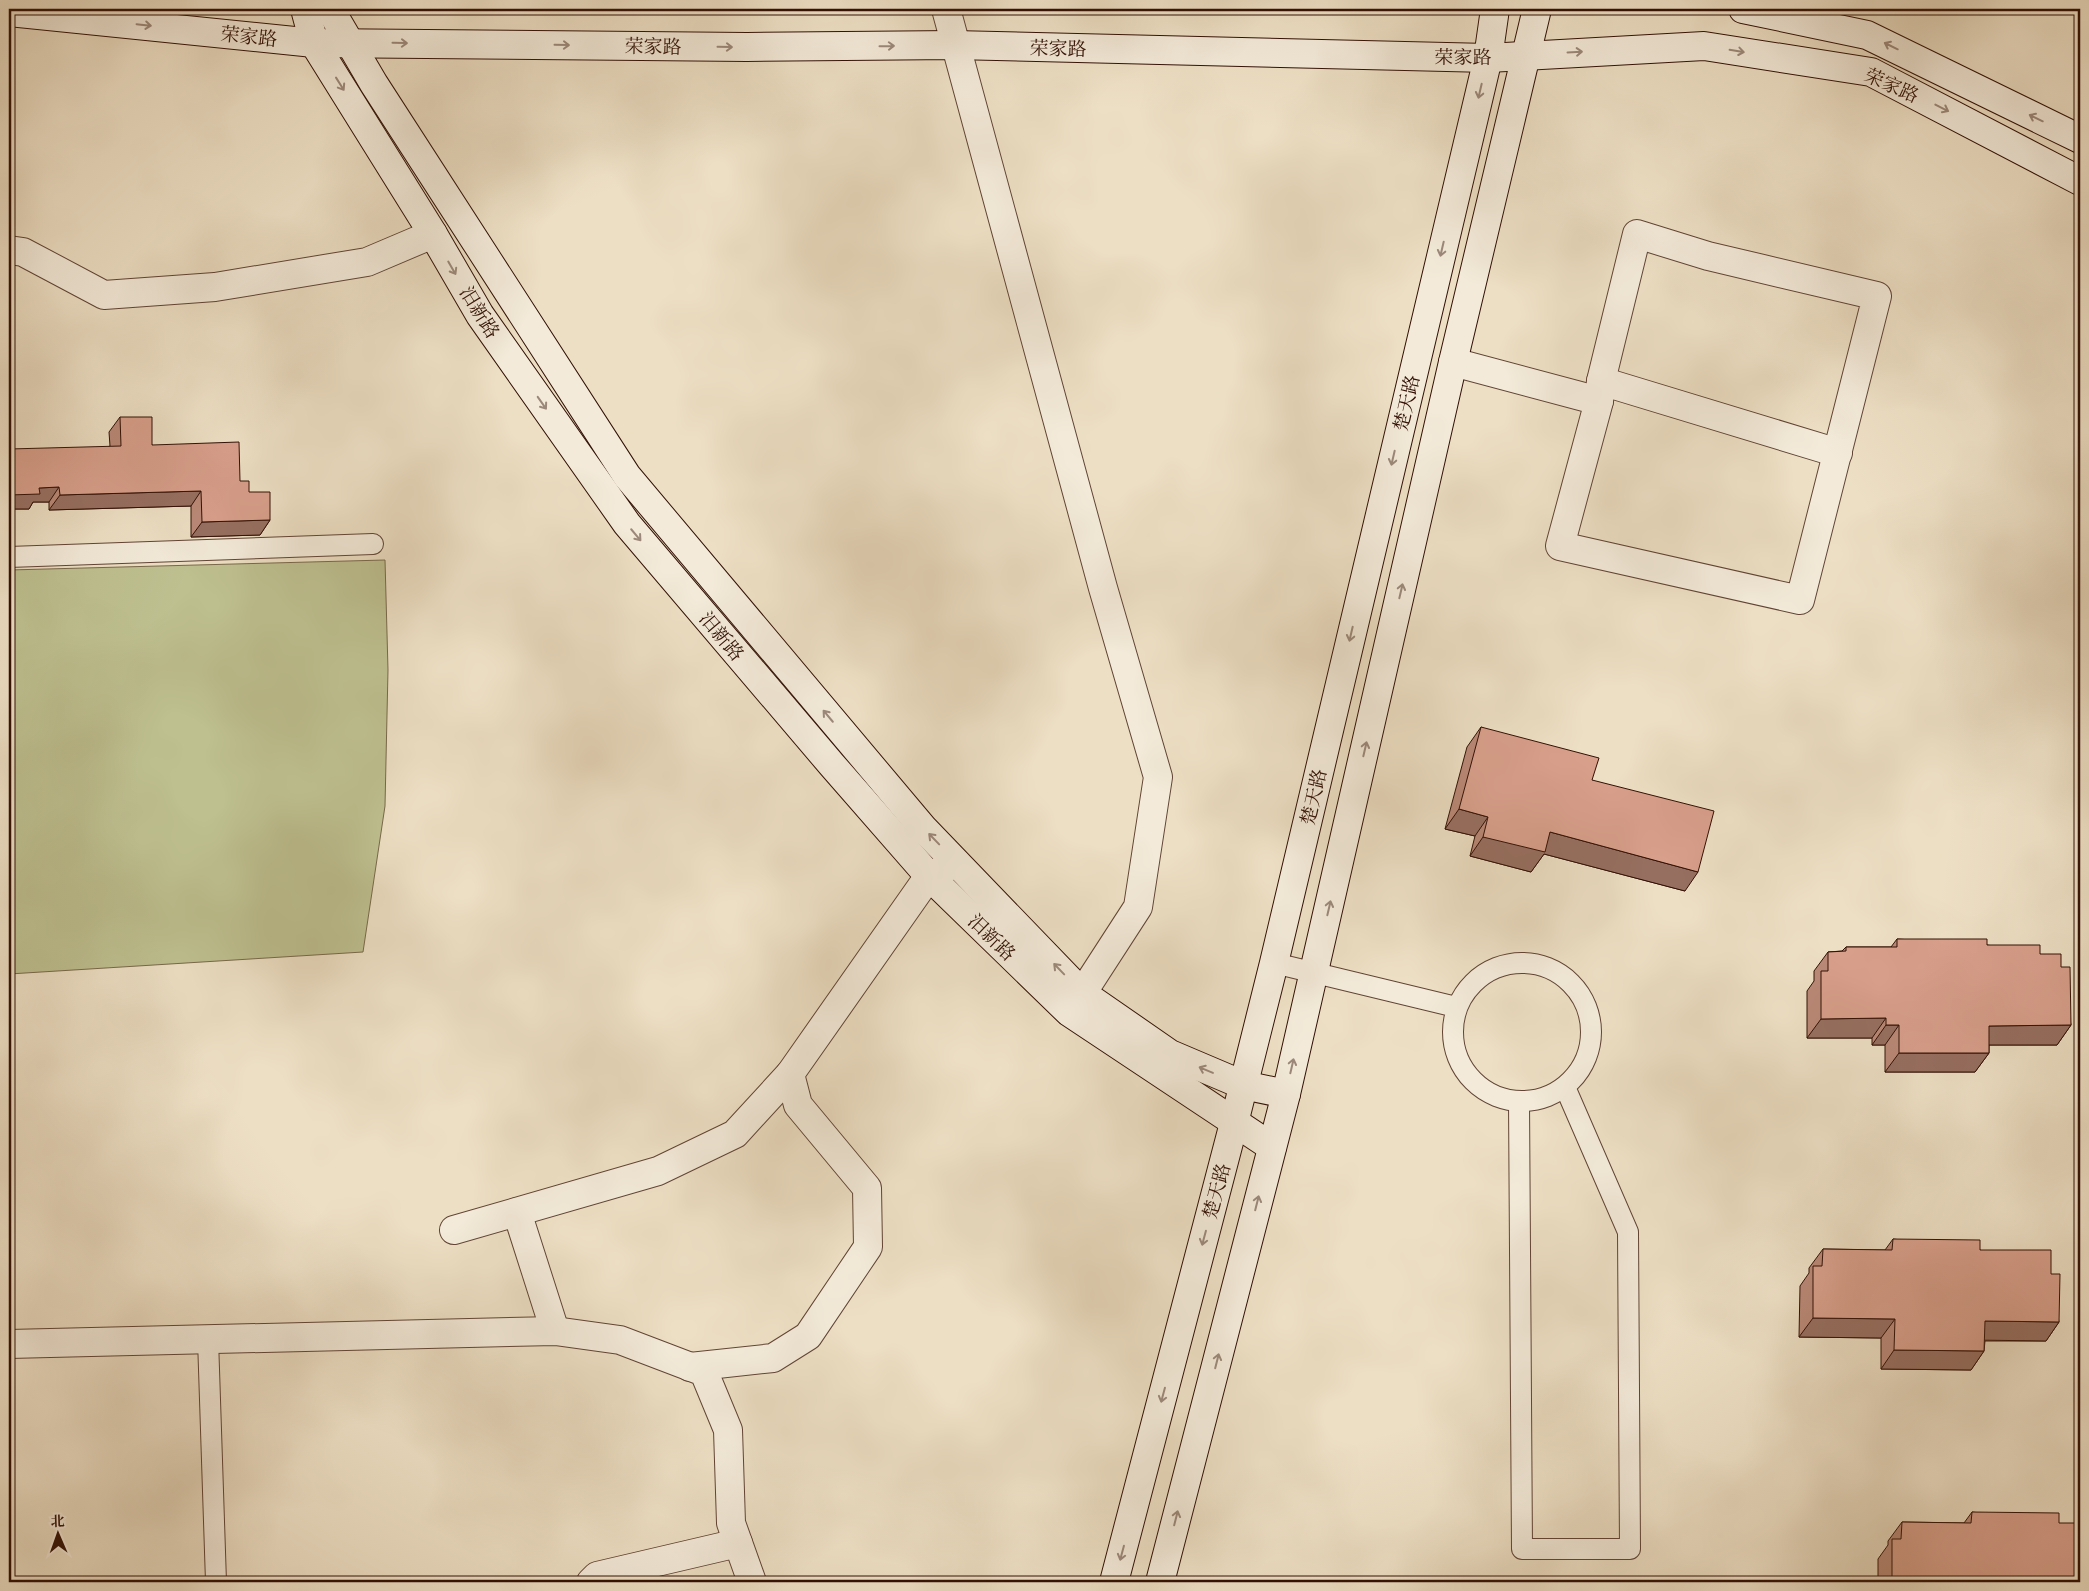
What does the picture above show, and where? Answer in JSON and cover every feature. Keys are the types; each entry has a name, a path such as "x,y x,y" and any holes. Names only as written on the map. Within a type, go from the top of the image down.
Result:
{"street":[{"name":"汨新路","path":"304,9 314,43 433,234 480,315 627,524 929,876 1076,1003 1234,1123 1272,1147"},
{"path":"330,9 374,84 627,476 923,828 956,863 1076,1003 1170,1054 1243,1085 1286,1094"},
{"path":"946,9 954,45 1102,588 1158,777 1138,906 1076,1003"},
{"name":"楚天路","path":"1114,1582 1274,963 1488,58 1494,9"},
{"name":"楚天路","path":"1160,1582 1286,1094 1453,362 1537,9"},
{"path":"1742,9 1867,35 2080,139"},
{"name":"荣家路","path":"9,12 314,43 747,48 954,45 1488,58 1704,46 1871,72 2051,164 2080,181"},
{"path":"9,250 23,252 104,296 215,287 367,262 433,234"},
{"path":"1636,234 1708,256 1877,296 1838,453 1800,600 1560,546 1600,391 1636,234"},
{"path":"1453,362 1600,391 1838,453"},
{"path":"454,1230 658,1171 735,1134 790,1074 929,876 956,863"},
{"path":"690,1367 773,1358 808,1336 868,1247 867,1188 798,1105 790,1074"},
{"path":"517,1212 555,1331"},
{"path":"9,1344 555,1331 620,1340 704,1372 728,1430 731,1523 752,1582"},
{"path":"591,1582 597,1576 738,1543"}],"lane":[{"path":"9,557 373,544"},
{"path":"1526,962 1549,968 1569,980 1584,1000 1591,1022 1591,1047 1581,1069 1565,1087 1543,1098 1519,1101 1498,1097 1478,1086 1463,1070 1454,1050 1452,1028 1456,1007 1467,988 1484,973 1503,964 1526,962"},
{"path":"1274,963 1456,1007"},
{"path":"1519,1101 1522,1549 1630,1548 1628,1232 1565,1087"},
{"path":"208,1339 216,1582"}],"green space":[{"path":"385,560 388,670 385,806 363,952 9,974 9,570"}],"building":[{"path":"120,417 152,417 152,445 239,442 240,481 249,481 249,492 270,492 270,520 202,522 201,491 60,495 59,487 39,488 40,494 9,495 9,449 121,446"},
{"path":"1481,727 1599,758 1592,780 1714,811 1698,872 1550,832 1545,852 1483,837 1488,817 1459,809"},
{"path":"1897,939 1987,939 1987,945 2040,945 2040,954 2061,954 2061,967 2070,967 2071,1025 1989,1026 1989,1053 1899,1053 1899,1025 1886,1025 1886,1018 1821,1019 1821,971 1828,971 1828,952 1846,951 1846,947 1897,947"},
{"path":"1893,1239 1980,1240 1980,1250 2051,1250 2051,1274 2060,1274 2059,1322 1985,1321 1984,1351 1894,1350 1895,1319 1813,1318 1813,1266 1822,1266 1823,1249 1892,1250"},
{"path":"1972,1512 2059,1513 2059,1523 2080,1523 2080,1582 1892,1582 1892,1539 1901,1539 1902,1522 1971,1523"}]}
